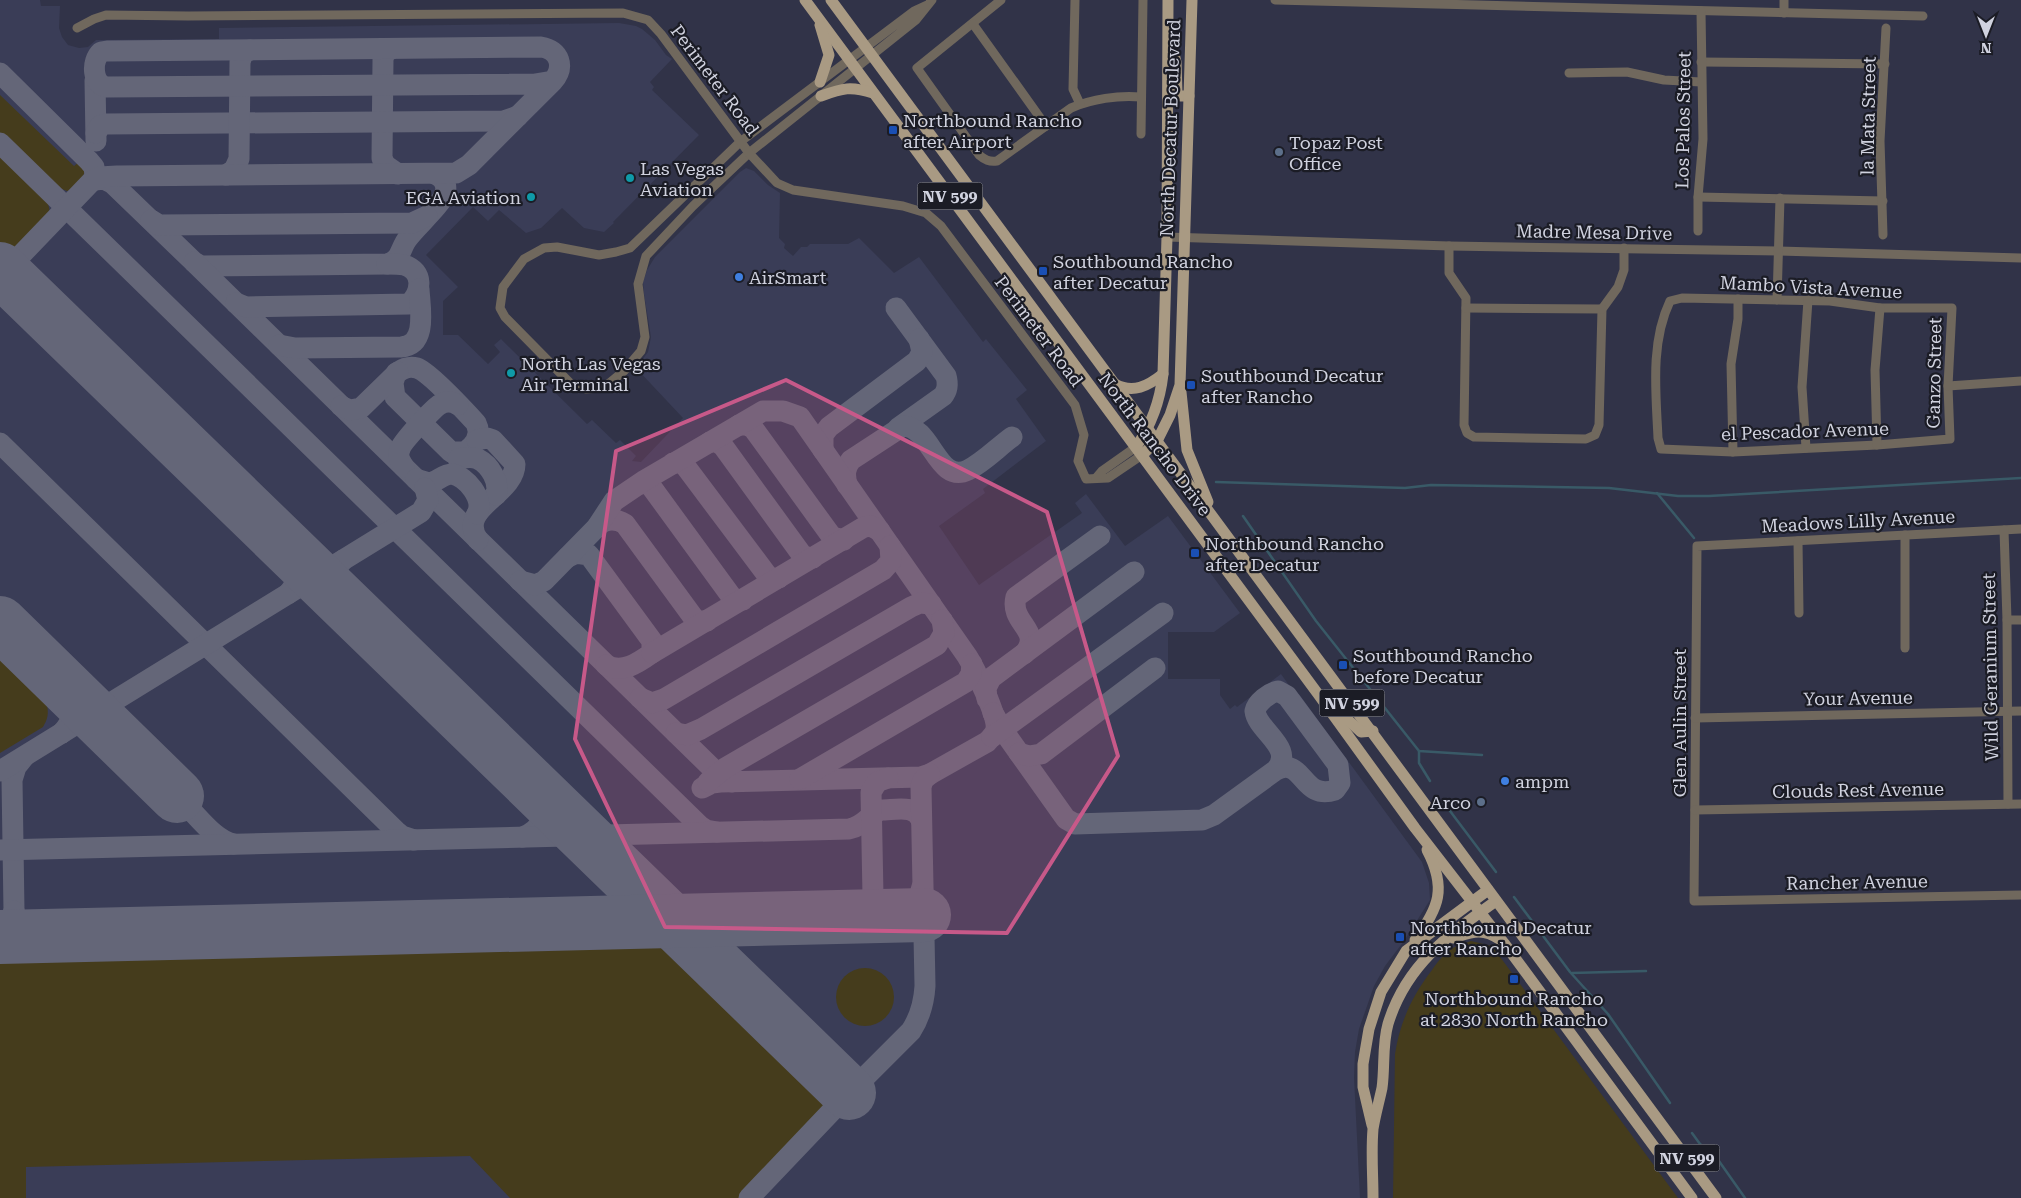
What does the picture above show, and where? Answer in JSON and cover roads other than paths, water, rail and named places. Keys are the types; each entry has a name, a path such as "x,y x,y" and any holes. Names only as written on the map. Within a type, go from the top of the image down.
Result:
{"main road":[{"name":"North Rancho Drive","path":"805,0 1415,828 1504,943 1692,1198"},
{"name":"North Rancho Drive","path":"832,0 1716,1198"},
{"name":"North Decatur Boulevard","path":"1139,451 1162,390 1167,237 1168,0"},
{"name":"North Decatur Boulevard","path":"1139,451 1157,441 1170,415 1180,385 1192,0"},
{"path":"818,18 829,55 820,82"},
{"path":"1168,30 1176,62 1177,93 1180,96 1189,96"},
{"path":"822,96 839,89 851,87 873,93"},
{"path":"1115,384 1124,389 1142,388 1154,382 1163,374"},
{"path":"1180,385 1182,420 1187,450 1214,517"},
{"path":"1318,694 1358,729 1365,733 1373,731"},
{"path":"1373,1130 1363,1086 1366,1043 1372,1016 1381,992 1406,951 1432,915 1438,896 1436,874 1415,828"},
{"path":"1406,951 1488,890"},
{"path":"1373,1198 1373,1130 1382,1087 1382,1068 1388,1025 1397,1001 1409,979 1424,959 1446,938 1496,901"},
{"path":"1446,938 1455,938 1466,933 1485,932 1491,933 1504,943"},
{"path":"1649,1140 1664,1128"}],"street":[{"path":"1001,0 917,68 979,156 991,162 997,161 1070,108 1080,104 1109,98 1141,97"},
{"path":"1075,0 1073,89 1080,104"},
{"path":"1141,134 1143,0"},
{"path":"1275,0 1923,16"},
{"path":"1784,0 1784,12"},
{"path":"852,64 822,96 750,154 693,206 646,256 638,284 645,337 641,351 624,371 607,385 600,388 586,389 571,384 504,317 500,308 503,287 524,259 544,248 557,247 598,255 630,248 740,142 820,82 852,64 916,20 929,3"},
{"name":"Los Palos Street","path":"1698,231 1698,197 1703,139 1701,10"},
{"name":"Perimeter Road","path":"77,28 106,15 623,12 648,20 658,30 740,142 778,183 793,190 903,206 926,213 940,226 1075,405 1084,435 1078,461 1086,479 1108,478 1139,451"},
{"path":"973,24 1046,126"},
{"name":"la Mata Street","path":"1883,235 1880,141 1886,28"},
{"path":"1701,62 1885,64"},
{"path":"1569,73 1628,72 1664,80 1701,82"},
{"path":"1698,197 1883,201"},
{"path":"1777,300 1780,198"},
{"name":"Madre Mesa Drive","path":"1167,237 1449,246 1778,251 2021,258"},
{"path":"1449,246 1449,273 1466,298 1464,426 1467,433 1474,437 1586,439 1595,435 1599,425 1602,309 1618,287 1624,270 1624,248"},
{"name":"Mambo Vista Avenue","path":"1661,449 1658,438 1656,361 1664,313 1670,301 1682,298 1808,300 1880,308 1952,308"},
{"path":"1733,452 1731,364 1738,319 1738,299"},
{"path":"1806,448 1802,387 1808,300"},
{"path":"1466,308 1602,309"},
{"path":"1878,445 1875,370 1880,308"},
{"name":"Ganzo Street","path":"1950,439 1948,386 1952,308"},
{"path":"1948,386 2021,381"},
{"name":"el Pescador Avenue","path":"1661,449 1733,452 1878,445 1950,439"},
{"name":"Meadows Lilly Avenue","path":"1697,546 2021,529"},
{"name":"Wild Geranium Street","path":"2004,530 2007,620 2008,804"},
{"path":"1905,534 1906,648"},
{"path":"1798,541 1799,613"},
{"name":"Glen Aulin Street","path":"1694,901 1697,546"},
{"path":"2007,620 2021,620"},
{"name":"Your Avenue","path":"1695,718 2021,711"},
{"name":"Clouds Rest Avenue","path":"1695,810 2021,804"},
{"name":"Rancher Avenue","path":"1694,901 2021,895"}],"waterway":[{"path":"1216,482 1405,488 1431,485 1609,488 1678,496 1709,496 2021,478"},
{"path":"1657,493 1694,538"},
{"path":"1243,516 1316,621 1419,751 1482,755"},
{"path":"1419,751 1419,763 1430,781"},
{"path":"1444,803 1496,872"},
{"path":"1514,897 1570,972 1608,1014 1670,1103"},
{"path":"1572,973 1646,971"},
{"path":"1692,1133 1700,1144 1714,1154 1745,1198"}],"place":[{"name":"Northbound Rancho after Airport","path":"893,130"},
{"name":"Topaz Post Office","path":"1279,152"},
{"name":"Las Vegas Aviation","path":"630,178"},
{"name":"EGA Aviation","path":"531,197"},
{"name":"Southbound Rancho after Decatur","path":"1043,271"},
{"name":"AirSmart","path":"739,277"},
{"name":"North Las Vegas Air Terminal","path":"511,373"},
{"name":"Southbound Decatur after Rancho","path":"1191,385"},
{"name":"Northbound Rancho after Decatur","path":"1195,553"},
{"name":"Southbound Rancho before Decatur","path":"1343,665"},
{"name":"ampm","path":"1505,781"},
{"name":"Arco","path":"1481,802"},
{"name":"Northbound Decatur after Rancho","path":"1400,937"},
{"name":"Northbound Rancho at 2830 North Rancho","path":"1514,979"}]}
